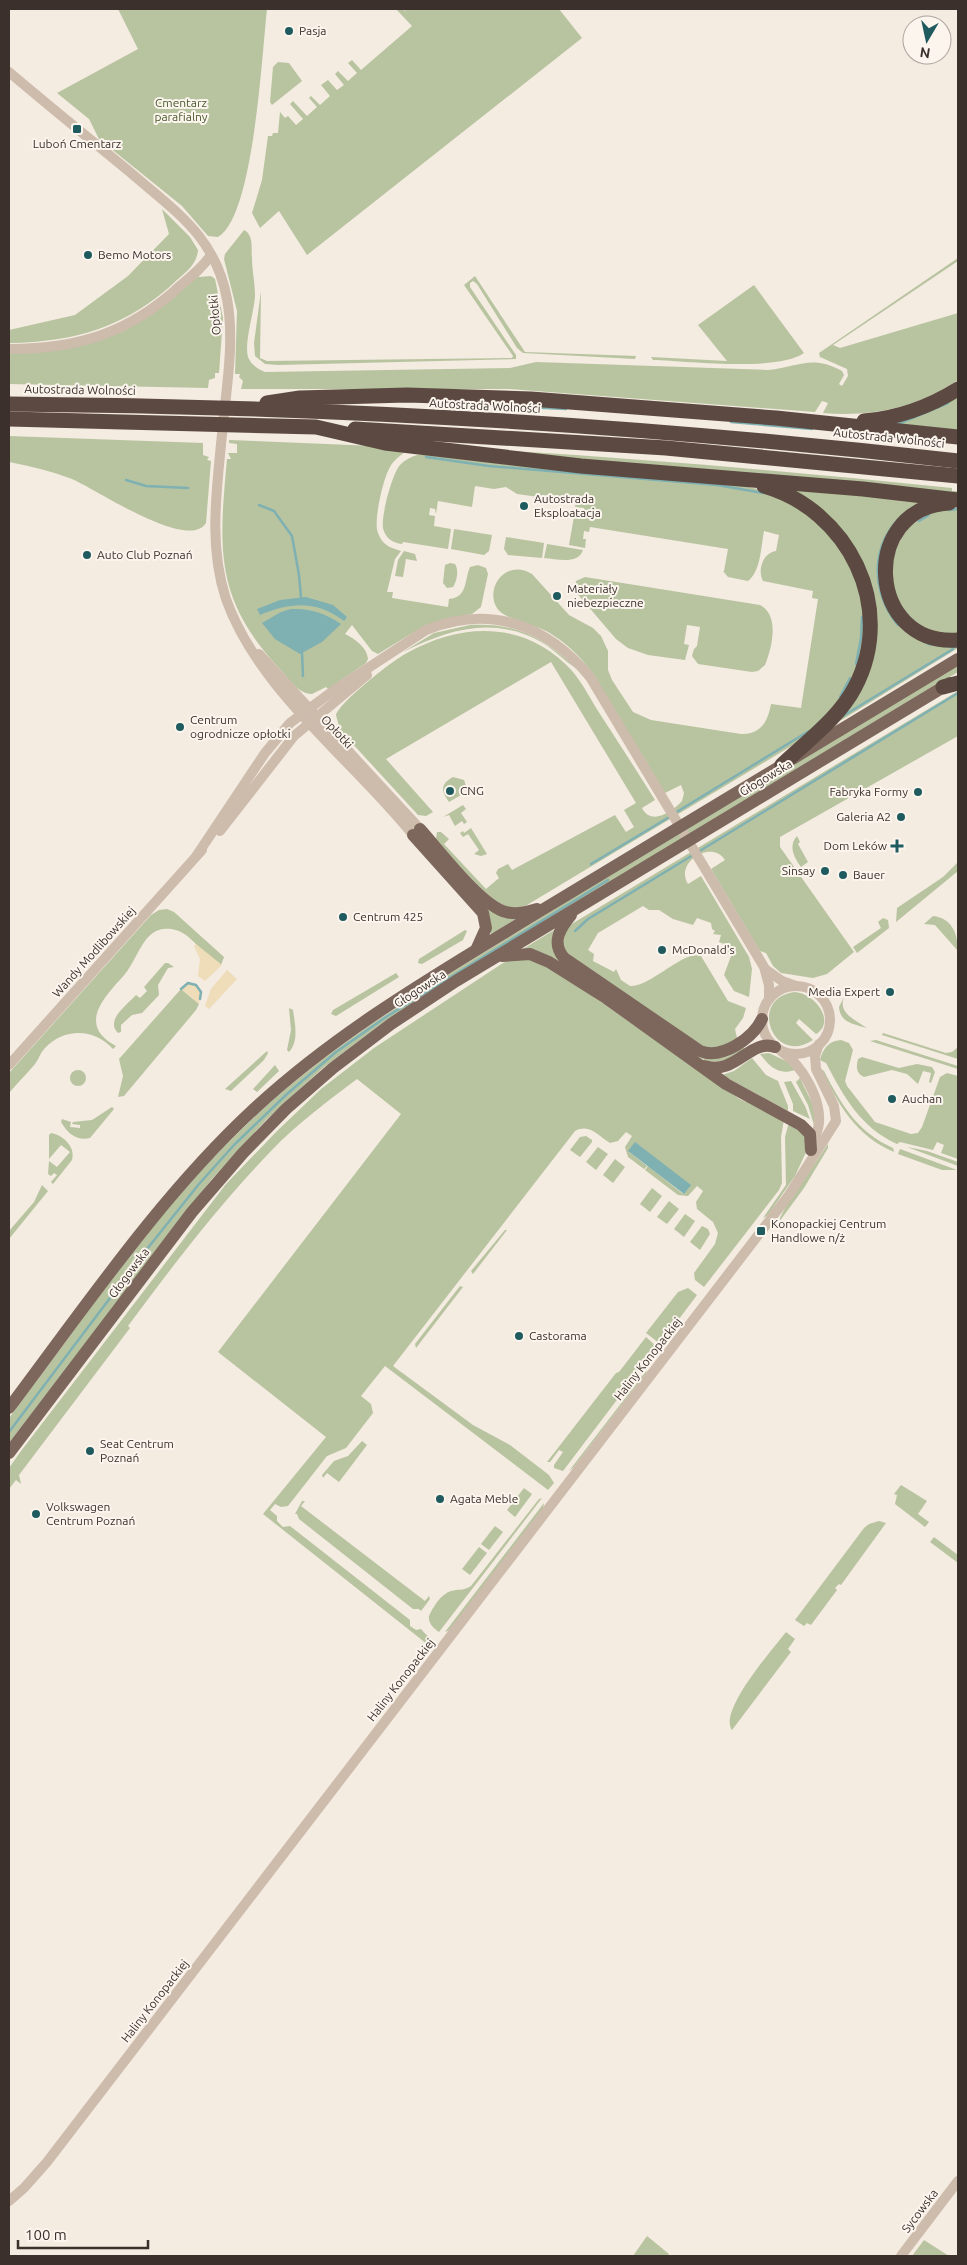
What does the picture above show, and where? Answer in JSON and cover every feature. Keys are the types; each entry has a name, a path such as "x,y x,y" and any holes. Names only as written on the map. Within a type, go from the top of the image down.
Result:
{"highway":[{"path":"836,423 873,420 906,413 930,405 958,389"},
{"path":"234,409 300,398 419,395 570,402 836,423 958,438"},
{"name":"Autostrada Wolności","path":"9,404 234,409 575,426 958,460"},
{"path":"9,419 316,427 657,447 958,476"},
{"path":"316,427 385,443 581,466 731,478 958,501"},
{"path":"731,478 781,492 809,506 826,519 853,554 869,603 868,649 855,686 830,720 782,764"},
{"path":"958,501 928,508 902,525 888,550 884,575 888,595 903,620 928,636 940,640 958,640"},
{"path":"943,687 958,682"}],"main road":[{"name":"Głogowska","path":"9,1408 159,1211 194,1170 237,1125 289,1078 338,1040 473,952 958,658"},
{"name":"Głogowska","path":"9,1453 202,1200 264,1131 321,1078 366,1042 423,1002 958,678"},
{"path":"417,832 479,894 495,907 508,912 522,913 549,906"},
{"path":"417,832 484,915 485,934 479,946 473,952"},
{"path":"576,909 565,922 558,936 558,947 564,958 700,1052 714,1054 731,1048 756,1029 762,1019"},
{"path":"491,960 510,954 533,955 546,960 606,998 736,1090 801,1125 810,1134 811,1150"},
{"path":"704,1066 724,1068 755,1049 766,1045 777,1048"}],"street":[{"name":"Opłotki","path":"9,72 170,206 193,229 211,255 223,283 229,308 227,374 215,511 217,560 228,603 248,642 313,719 417,832"},
{"path":"9,349 40,349 70,344 96,338 121,328 144,316 166,299 204,264 211,255"},
{"path":"402,645 438,625 471,619 509,622 527,627 545,636 566,651 590,677 764,968 768,981 769,999"},
{"name":"Wandy Modlibowskiej","path":"197,855 265,754 306,710 402,645"},
{"name":"Wandy Modlibowskiej","path":"9,1065 220,831 294,736 402,645"},
{"path":"334,734 330,719 331,710 336,702"},
{"name":"Opłotki","path":"313,719 334,734 417,832"},
{"path":"764,968 782,981 798,986 816,993 828,1009 828,1029 819,1044 801,1052 777,1048 764,1032 762,1019 769,999 780,991 798,986"},
{"name":"Haliny Konopackiej","path":"9,2201 29,2183 47,2162 766,1225 835,1124 834,1106 816,1072 815,1056 819,1044"},
{"name":"Haliny Konopackiej","path":"777,1048 800,1069 816,1100 819,1124 805,1168"},
{"name":"Sycowska","path":"902,2256 958,2181"}],"green space":[{"name":"Cmentarz parafialny","path":"118,9 267,9 259,95 248,167 240,199 230,223 218,237 208,236 182,206 99,139 89,119 57,93 138,49"},
{"path":"396,9 403,9 406,12 404,9 559,9 582,38 307,255 279,211 260,228 252,213 262,180 268,136 278,133 280,112 285,118 288,116 296,125 303,119 290,104 293,101 307,116 317,107 309,98 311,96 320,105 330,96 321,85 328,80 337,90 344,85 335,74 338,71 348,81 357,73 348,63 352,60 361,70 412,26"},
{"path":"278,62 289,63 302,81 272,105 270,102 273,67"},
{"path":"162,209 190,237 198,250 196,259 187,271 139,310 99,329 56,339 9,343 9,330 75,315 128,276 169,234"},
{"path":"244,230 249,235 251,242 255,291 247,351 251,362 265,372 510,368 536,362 768,370 813,362 822,363 842,371 844,375 839,384 842,386 848,376 847,369 820,357 819,353 958,258 958,261 833,345 840,348 958,313 958,380 926,398 910,404 876,412 841,414 823,413 828,403 822,401 815,412 509,389 241,389 243,381 239,377 240,374 235,374 237,311 224,259 225,254"},
{"path":"198,275 199,277 211,276 215,279 223,318 219,373 215,373 215,378 209,380 208,388 9,384 9,353 65,349 112,335 154,312"},
{"path":"475,276 525,352 636,356 635,359 523,353 517,348 477,284 473,281 470,283 470,287 516,355 516,359 278,365 265,364 255,356 254,343 261,291 260,358 267,361 512,358 513,356 464,285"},
{"path":"754,285 804,353 791,359 754,364 653,360 651,357 727,361 698,325"},
{"path":"958,393 958,433 884,424"},
{"path":"9,436 203,443 203,455 209,457 207,460 211,461 206,523 196,530 181,530 141,516 72,479 9,462"},
{"path":"229,440 375,446 404,453 395,460 389,469 378,511 377,528 380,537 387,545 401,551 395,559 387,592 393,592 392,598 448,607 449,599 455,598 462,592 470,567 478,565 486,568 488,574 481,607 472,614 446,619 419,629 378,654 372,651 352,625 345,634 363,647 368,659 366,663 328,689 326,687 312,694 297,688 256,641 241,617 231,593 225,570 223,545 224,490 227,459 231,459 228,453 237,453 237,444 229,443"},
{"path":"513,451 733,467 952,488 952,491 958,491 958,496 584,461"},
{"path":"417,455 744,486 758,489 802,507 847,554 865,609 861,658 843,698 803,739 527,905 513,908 499,902 479,887 436,839 437,832 441,832 449,839 444,844 486,889 499,878 496,873 498,869 508,864 512,870 615,815 626,832 634,827 624,810 636,803 551,662 386,759 433,812 426,816 418,815 340,730 336,715 347,701 379,672 400,657 429,643 451,635 472,632 494,631 515,635 536,643 555,655 573,672 655,800 642,808 646,813 656,817 667,813 682,801 684,793 681,785 665,793 591,671 577,654 543,629 513,619 500,612 494,600 493,592 500,577 514,570 523,570 532,574 569,615 593,628 601,636 608,651 608,670 612,680 633,712 651,720 741,734 754,732 762,726 768,716 771,704 801,708 818,599 812,598 813,591 763,581 761,577 762,563 771,552 776,551 779,535 764,531 758,565 748,581 728,577 723,571 728,549 590,527 589,532 584,531 583,539 586,539 585,548 569,545 575,511 584,512 584,508 575,507 576,502 517,494 506,487 494,489 475,486 472,507 438,501 436,514 435,509 430,508 429,515 435,516 434,526 451,529 448,549 396,542 388,537 383,528 388,495 400,465"},
{"path":"783,485 930,500 897,524 888,606 958,645 958,648 840,721 859,688 867,580"},
{"path":"958,507 958,636 923,629 897,604 889,566 905,529 933,511"},
{"path":"454,529 492,535 489,551 484,555 451,549"},
{"path":"506,537 544,543 542,558 508,555 504,549"},
{"path":"547,544 583,550 577,558 561,560 544,558"},
{"path":"404,551 415,554 417,561 406,559 403,577 395,576 398,560"},
{"path":"455,564 457,576 453,587 447,588 443,583 445,565"},
{"path":"585,577 760,605 770,616 773,632 765,665 758,671 752,672 698,664 692,656 697,646 700,627 687,625 684,644 689,645 685,660 648,655 628,648 616,639 575,591 576,581"},
{"path":"470,625 501,626 528,634 552,648 576,668 543,643 525,634 489,627 472,628 437,637 403,652 434,633"},
{"path":"958,664 958,672 490,954 384,1022 323,1068 266,1120 211,1180 9,1443 9,1418 121,1267 212,1159 245,1126 313,1067 385,1015 460,967"},
{"path":"958,691 958,736 780,837 780,847 854,952 827,974 813,978 781,973 773,966 766,953 760,951 711,869 725,860 719,854 712,852 696,856 690,861 686,868 685,876 688,884 701,876 749,957 752,969 749,997 734,991 724,975 731,956 726,954 727,950 722,949 724,944 719,942 721,935 713,934 715,931 712,929 711,923 697,918 693,925 673,919 659,910 649,910 643,906 598,933 588,950 594,954 593,961 614,972 616,969 621,980 630,986 648,981 686,958 694,955 701,956 728,1001 746,1008 743,1018 735,1029 737,1038 727,1045 709,1050 591,973 562,949 566,928 570,925"},
{"path":"453,777 464,780 466,786 461,795 449,802 443,788 446,782"},
{"path":"463,805 466,809 461,813 467,822 464,824 462,821 455,826 449,815 443,817"},
{"path":"471,828 487,854 481,856 474,854 479,850 468,834 463,837 460,833 463,831 464,833"},
{"path":"797,836 800,842 798,844 808,862 801,867 792,848"},
{"path":"958,862 958,871 896,922 897,908 943,877"},
{"path":"477,898 519,917 491,934 491,927"},
{"path":"167,909 174,912 224,957 221,965 209,957 185,934 171,929 162,929 154,932 148,937 130,967 103,1000 98,1010 96,1019 98,1028 104,1037 116,1046 113,1049 97,1037 88,1034 70,1034 61,1037 45,1048 35,1064 9,1093 9,1073 151,915 159,910"},
{"path":"933,916 945,920 953,928 957,939 958,951 935,925 924,924"},
{"path":"883,918 888,920 889,928 857,953 853,947 881,928 878,922"},
{"path":"465,930 467,931 463,940 422,964 418,963 419,959"},
{"path":"554,930 553,946 712,1059 726,1057 742,1046 745,1049 719,1061 714,1062 702,1059 523,949"},
{"path":"524,957 551,967 738,1098 746,1102 747,1100 784,1120 781,1137 782,1183 779,1190 704,1287 695,1280 694,1273 715,1244 718,1233 713,1222 697,1209 696,1202 703,1191 697,1186 688,1196 678,1195 645,1170 648,1166 683,1194 690,1185 628,1151 647,1166 644,1169 628,1157 625,1147 632,1136 626,1132 618,1141 610,1143 590,1129 575,1131 393,1366 473,1425 510,1445 549,1475 554,1483 548,1490 385,1366 361,1396 371,1404 373,1413 346,1448 327,1456 288,1506 281,1507 275,1504 270,1510 277,1516 277,1521 283,1527 290,1526 410,1620 410,1626 416,1630 421,1629 432,1641 427,1644 263,1514 326,1437 218,1352 401,1114 357,1079 282,1140 215,1213 145,1303 128,1326 130,1328 19,1475 21,1484 16,1480 9,1489 9,1468 21,1451 226,1184 276,1132 321,1089 374,1048 503,963"},
{"path":"165,963 174,967 168,968 158,985 159,995 142,1013 132,1015 121,1025 121,1032 118,1033 114,1023 119,1013 136,995 140,998 147,991 144,987"},
{"path":"396,973 399,977 336,1016 331,1014 333,1010"},
{"path":"181,989 199,1004 196,1010 124,1096 118,1097 123,1076 119,1059"},
{"path":"795,992 810,998 821,1009 824,1016 822,1029 816,1034 799,1019 796,1023 813,1040 799,1046 787,1045 777,1038 771,1028 769,1017 772,1006 780,997"},
{"path":"845,995 843,1006 845,1011 852,1019 867,1028 853,1024 842,1016 839,1007"},
{"path":"289,1008 293,1010 296,1032 294,1043 289,1052 287,1050 291,1030"},
{"path":"883,1033 946,1053 952,1052 958,1047 958,1059 882,1035"},
{"path":"841,1040 849,1043 853,1050 845,1081 847,1086 875,1122 911,1134 918,1133 922,1127 940,1077 947,1073 958,1076 958,1159 941,1153 944,1145 937,1142 933,1150 900,1142 897,1144 884,1137 863,1120 839,1088 826,1063 820,1060 827,1046"},
{"path":"876,1040 958,1066 958,1069 870,1041"},
{"path":"267,1051 268,1053 264,1060 231,1091 225,1089"},
{"path":"769,1053 788,1062 795,1070 784,1072 774,1069 760,1054"},
{"path":"862,1057 899,1068 917,1064 932,1067 935,1072 931,1083 929,1082 931,1073 923,1071 918,1084 907,1074 892,1070 864,1077 859,1074 857,1067 858,1059"},
{"path":"752,1058 766,1075 778,1081 788,1106 788,1111 722,1075 734,1071"},
{"path":"275,1065 279,1071 257,1092 253,1089"},
{"path":"821,1069 851,1116 869,1134 893,1148 894,1152 869,1137 850,1118 834,1094"},
{"path":"78,1070 84,1072 86,1078 84,1084 78,1086 72,1084 70,1078 72,1072"},
{"path":"800,1078 815,1109 814,1125 808,1105 796,1082"},
{"path":"791,1081 810,1119 793,1111 793,1104 784,1082"},
{"path":"112,1107 114,1109 90,1138 85,1139 73,1136 61,1122 62,1119 71,1122 70,1127 80,1128 80,1125 72,1124 73,1122 92,1120"},
{"path":"789,1122 803,1129 807,1150 795,1176 768,1215 763,1218 786,1185 785,1137"},
{"path":"51,1133 60,1136 68,1142 73,1155 72,1160 53,1184 51,1182 57,1175 54,1173 51,1176 48,1174 49,1161 57,1167 70,1152 61,1145 49,1159 49,1135"},
{"path":"586,1136 592,1142 580,1157 570,1150 580,1137"},
{"path":"828,1144 828,1148 804,1188 776,1226 785,1208"},
{"path":"598,1147 608,1154 596,1170 586,1162"},
{"path":"907,1147 927,1151 958,1162 958,1166"},
{"path":"900,1149 957,1170 942,1170 898,1154"},
{"path":"615,1159 625,1167 613,1183 603,1175"},
{"path":"42,1185 48,1191 9,1239 9,1231 34,1202"},
{"path":"652,1188 662,1196 650,1212 640,1204"},
{"path":"669,1201 679,1209 667,1224 657,1217"},
{"path":"685,1214 695,1221 684,1237 674,1229"},
{"path":"702,1226 708,1229 710,1234 700,1250 690,1242"},
{"path":"505,1230 507,1230 473,1274 471,1271"},
{"path":"460,1286 463,1287 416,1348 415,1344"},
{"path":"688,1288 697,1295 661,1343 659,1343 646,1333 678,1292"},
{"path":"646,1337 657,1347 563,1471 554,1468 563,1452 559,1450 550,1462 547,1462"},
{"path":"646,1371 574,1467 569,1471"},
{"path":"362,1441 367,1445 339,1482 327,1473 323,1478 322,1475 334,1461 348,1456"},
{"path":"901,1485 927,1501 918,1514 929,1522 925,1527 895,1504 897,1495 894,1494"},
{"path":"524,1488 532,1494 515,1517 507,1510"},
{"path":"542,1498 439,1632 429,1621 429,1616 438,1601 447,1593 471,1586 539,1499"},
{"path":"302,1501 305,1501 301,1506 425,1601 429,1596 430,1599 421,1611 413,1609 299,1519 297,1514 295,1514"},
{"path":"544,1503 543,1509 450,1630 445,1632"},
{"path":"879,1521 886,1523 841,1585 839,1584 835,1588 837,1590 811,1625 807,1623 804,1626 795,1620 864,1528 869,1524"},
{"path":"495,1526 503,1532 489,1550 481,1544"},
{"path":"934,1537 958,1555 958,1563 930,1542"},
{"path":"479,1547 487,1553 470,1575 462,1569"},
{"path":"786,1632 795,1639 788,1649 791,1652 732,1730 730,1721 733,1709 740,1695 749,1680"},
{"path":"647,2236 669,2254 668,2256 633,2256"},
{"path":"924,2240 949,2256 912,2256"}],"sand":[{"path":"196,944 222,965 205,981 198,976 200,959 194,946"},
{"path":"227,970 237,979 209,1009 205,1006 211,989"},
{"path":"189,983 197,985 201,990 199,1004 181,989"}],"water":[{"path":"306,597 333,605 347,617 344,621 324,609 303,605 282,608 260,615 257,609 280,600"},
{"path":"291,609 305,609 317,612 341,624 322,642 300,654 275,639 262,623 281,612"},
{"path":"635,1142 691,1185 684,1194 628,1151"}],"waterway":[{"path":"898,424 948,403"},
{"path":"504,406 566,409"},
{"path":"731,422 812,429"},
{"path":"426,457 489,466 717,485 763,493"},
{"path":"126,480 146,486 188,488"},
{"path":"259,505 274,511 292,536 301,597"},
{"path":"898,625 881,595 878,562 882,546 889,531 900,518 914,507"},
{"path":"949,510 958,509"},
{"path":"919,521 929,515"},
{"path":"856,664 861,638 862,617"},
{"path":"928,644 956,647"},
{"path":"843,716 953,649"},
{"path":"302,653 303,676"},
{"path":"840,697 850,678"},
{"path":"698,852 958,693"},
{"path":"675,813 809,731"},
{"path":"591,864 671,816"},
{"path":"575,931 588,919 693,855"},
{"path":"9,1432 147,1249 199,1184 234,1145 287,1094 336,1052 386,1017 608,880"},
{"path":"181,989 188,983 196,985 201,992 200,999"}],"place":[{"name":"Pasja","path":"289,31"},
{"name":"Luboń Cmentarz","path":"77,129"},
{"name":"Bemo Motors","path":"88,255"},
{"name":"Autostrada Eksploatacja","path":"524,506"},
{"name":"Auto Club Poznań","path":"87,555"},
{"name":"Materiały niebezpieczne","path":"557,596"},
{"name":"Centrum ogrodnicze opłotki","path":"180,727"},
{"name":"CNG","path":"450,791"},
{"name":"Fabryka Formy","path":"918,792"},
{"name":"Galeria A2","path":"901,817"},
{"name":"Dom Leków","path":"897,846"},
{"name":"Sinsay","path":"825,871"},
{"name":"Bauer","path":"843,875"},
{"name":"Centrum 425","path":"343,917"},
{"name":"McDonald's","path":"662,950"},
{"name":"Media Expert","path":"890,992"},
{"name":"Auchan","path":"892,1099"},
{"name":"Konopackiej Centrum Handlowe n/ż","path":"761,1231"},
{"name":"Castorama","path":"519,1336"},
{"name":"Seat Centrum Poznań","path":"90,1451"},
{"name":"Agata Meble","path":"440,1499"},
{"name":"Volkswagen Centrum Poznań","path":"36,1514"}]}
